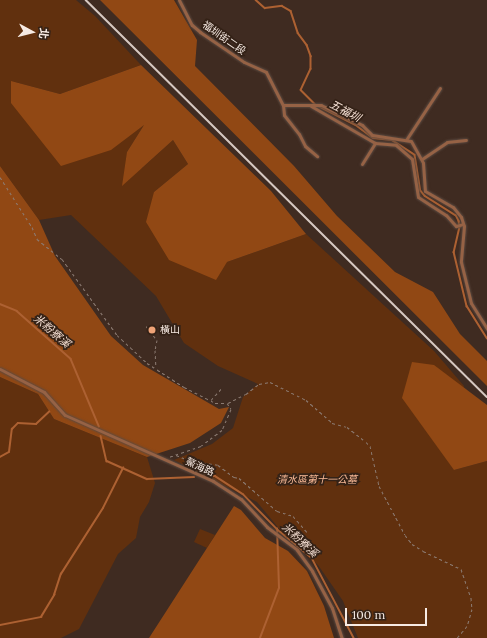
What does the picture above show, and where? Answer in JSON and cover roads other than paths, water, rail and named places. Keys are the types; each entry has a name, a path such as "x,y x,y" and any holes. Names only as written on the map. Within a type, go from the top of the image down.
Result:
{"lane":[{"name":"福圳街二段","path":"179,0 192,25 200,32 244,62 262,68 266,72 283,105 284,115 299,134 305,146 317,156"},
{"path":"406,140 440,88"},
{"path":"283,105 321,105 362,125 372,136 411,141 422,159 425,191 453,207 464,224 460,262 471,303 487,329"},
{"path":"311,106 375,143 396,145 412,159 418,197 446,215 456,226 464,224"},
{"path":"422,159 447,142 466,140"},
{"path":"362,164 375,143"},
{"name":"鰲海路","path":"0,369 44,392 65,415 229,490 241,499 267,527 298,550 332,608 342,638"}],"waterway":[{"name":"五福圳","path":"256,0 265,8 282,6 291,11 298,33 307,45 311,56 311,69 301,90 315,104"},
{"name":"五福圳","path":"318,106 356,125 373,138 392,140 415,155 421,191 425,196 456,215 459,221 460,227 454,252 467,306 487,338"},
{"name":"米粉寮溪","path":"0,304 17,311 71,359 99,426"},
{"path":"0,457 9,452 12,429 18,423 36,424 49,412"},
{"name":"米粉寮溪","path":"101,436 107,461 147,479 194,477"},
{"path":"0,625 41,617 54,595 61,574 103,508 123,468"},
{"name":"米粉寮溪","path":"211,476 215,476 243,494 277,529 312,558 354,638"},
{"path":"260,638 279,588 277,529"}],"railway":[{"path":"86,0 487,397"}],"place":[{"name":"橫山","path":"152,330"}],"park label":[{"name":"清水區第十一公墓","path":"317,480"}]}
